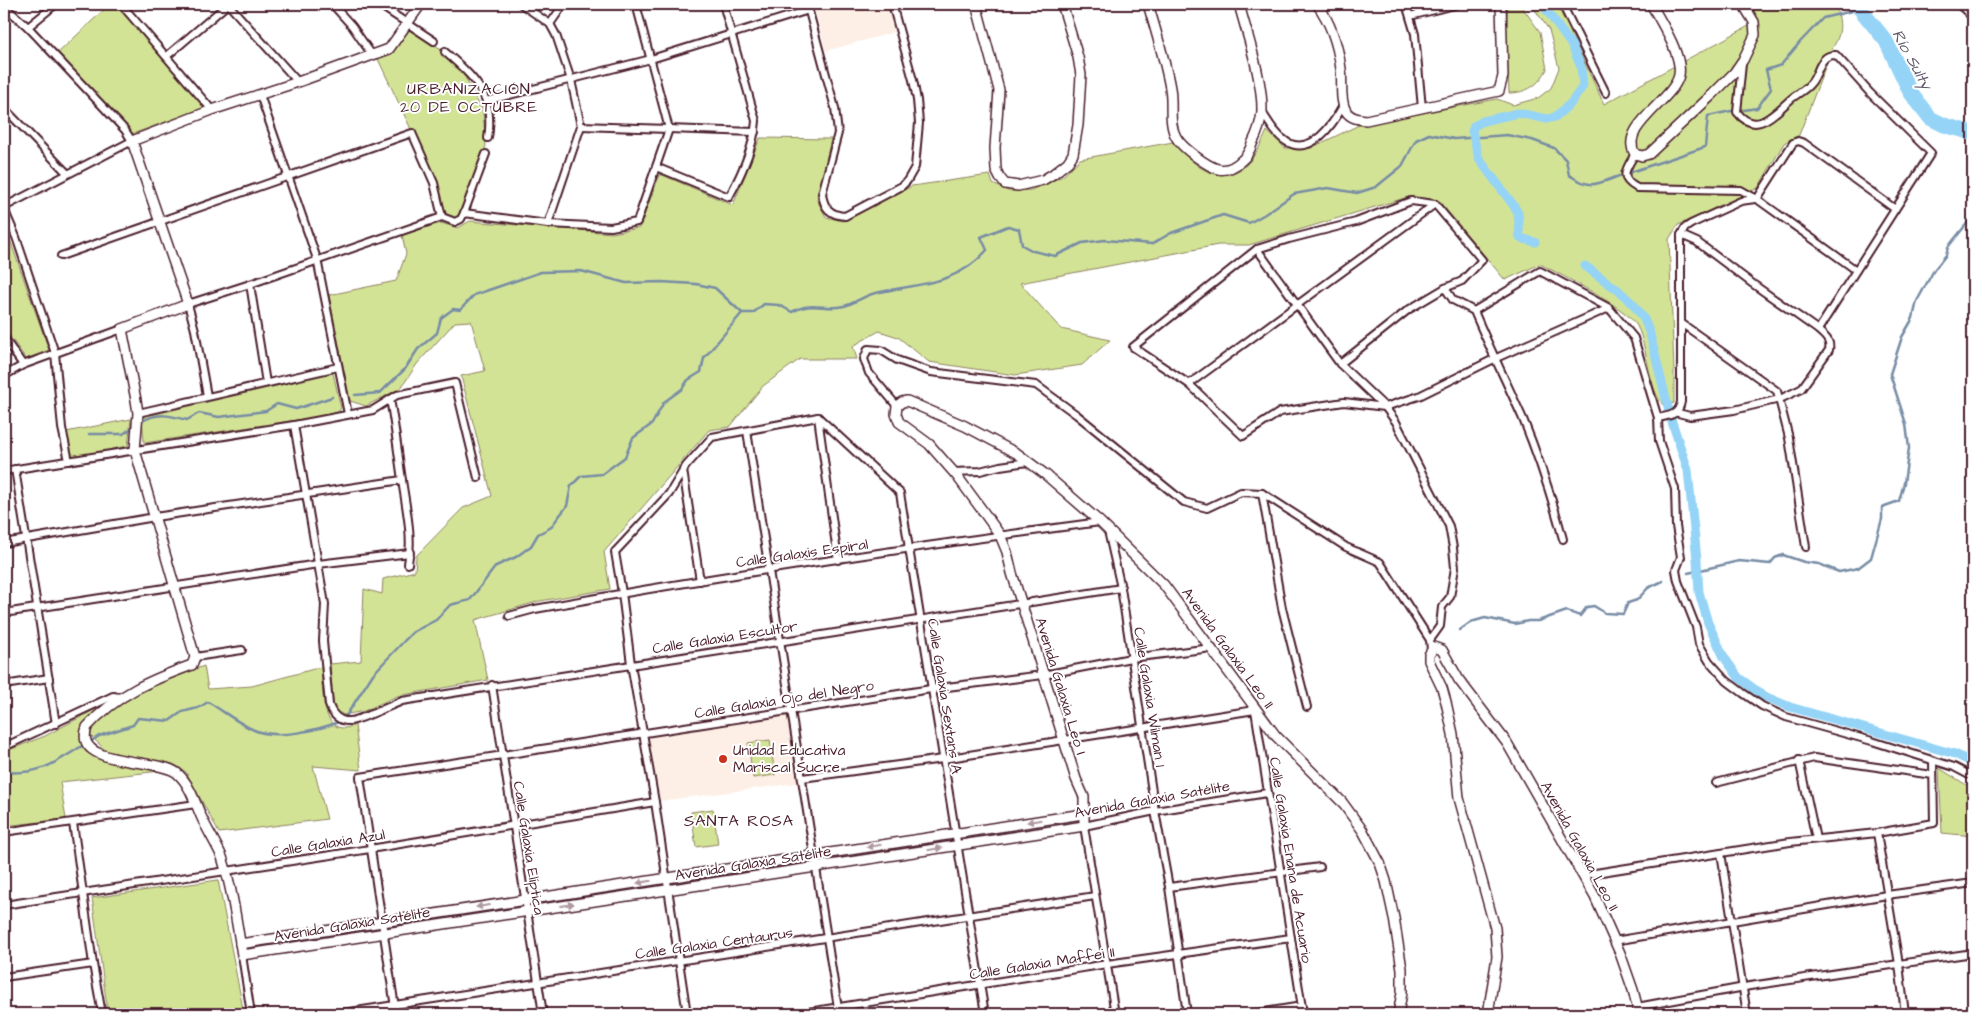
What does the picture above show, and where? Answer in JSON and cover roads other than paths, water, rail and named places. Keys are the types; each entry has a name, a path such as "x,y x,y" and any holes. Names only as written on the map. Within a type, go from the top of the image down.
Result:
{"highway":[{"path":"1962,4 1973,14"}],"street":[{"path":"28,27 56,4"},
{"path":"121,4 212,110"},
{"path":"167,56 228,4 298,82"},
{"path":"332,4 352,26 372,55"},
{"path":"378,4 434,42"},
{"path":"70,461 62,428 55,353 16,237 4,208 67,173 132,141 212,110 298,82 389,49 420,4"},
{"path":"521,4 550,24 556,35 571,80 582,126 548,224"},
{"path":"550,24 564,4"},
{"path":"464,213 548,224 610,227 637,222 669,129 636,4"},
{"path":"656,166 729,197 739,179 755,132 756,122 723,4"},
{"path":"486,101 651,59 808,7 835,108 838,134 822,194 823,202 827,210 836,215 845,216 902,186 907,181 914,167 919,124 917,100 892,4"},
{"path":"976,4 999,90 995,148 996,170 1005,184 1011,186 1032,183 1053,174 1068,162 1073,154 1078,125 1081,76 1078,57 1062,4"},
{"path":"1148,4 1168,76 1174,134 1184,147 1216,168 1230,168 1245,158 1260,124 1262,112 1259,85 1239,4"},
{"path":"1318,4 1331,26 1337,49 1341,69 1343,106 1347,113 1356,119 1366,120 1499,91 1503,76 1501,4"},
{"path":"1406,4 1416,34 1422,108"},
{"path":"1410,16 1458,4"},
{"path":"1562,4 1606,94"},
{"path":"1651,4 1678,58 1679,76 1668,94 1647,116 1632,137 1632,149 1635,154 1642,156 1649,154 1713,94 1734,73 1743,60 1756,35 1754,22 1743,4"},
{"path":"4,6 28,27 125,130 132,141 188,304 195,330 207,396"},
{"path":"445,52 480,86 491,120 488,138"},
{"path":"1743,60 1737,112 1744,120 1753,123 1772,117 1810,84 1823,59 1829,54 1836,55 1931,153 1818,330"},
{"path":"260,95 317,259 348,414"},
{"path":"1262,112 1272,127 1289,143 1297,145 1308,144 1329,129 1343,106"},
{"path":"4,108 67,173"},
{"path":"582,126 755,132"},
{"path":"61,256 412,133 434,183 442,216"},
{"path":"1757,199 1793,143 1798,141 1804,143 1895,209"},
{"path":"4,376 23,365 188,304 442,216 455,222 461,219 464,213 486,154"},
{"path":"1635,154 1626,169 1625,178 1629,184 1637,188 1741,190 1757,199 1856,270"},
{"path":"1677,414 1682,394 1681,235 1685,228 1691,224 1741,201 1750,198 1757,199"},
{"path":"1340,364 1408,310 1445,288 1462,281 1482,260 1435,204 1411,201 1356,222 1257,249 1133,347 1189,384 1243,436 1280,412 1344,402 1385,407 1419,396 1494,359 1610,308"},
{"path":"1189,384 1435,204"},
{"path":"1658,418 1677,414 1690,416 1725,411 1780,399 1801,389 1829,350 1830,344 1828,339 1818,330 1697,242 1681,235"},
{"path":"1257,249 1299,304 1340,364 1385,407 1396,422 1449,526 1454,548 1455,568 1450,597 1442,607 1440,626 1430,645 1429,661 1442,688 1454,734 1459,798 1495,928 1497,957 1488,1014"},
{"path":"1474,310 1540,271 1610,308 1634,338 1645,370 1652,404 1658,418 1659,441 1675,489 1676,526 1681,557 1676,570 1678,581 1696,627 1699,644 1709,661 1727,681 1762,706 1786,717 1872,741 1954,767 1973,777"},
{"path":"250,284 266,384"},
{"path":"1445,288 1453,300 1474,310 1522,419 1547,482 1563,539"},
{"path":"1681,323 1777,391 1790,447 1806,547"},
{"path":"122,329 138,413 135,450 194,657 192,666 144,684 121,697 87,727 85,740 95,752 111,758 164,766 182,777 221,856 226,871 251,1014"},
{"path":"4,338 23,365"},
{"path":"897,406 870,373 864,359 868,348 881,350 897,360 931,372 1036,385 1077,414 1184,502 1207,508 1241,492 1262,493 1346,547 1380,562 1430,645"},
{"path":"138,413 338,367"},
{"path":"5,469 70,461 294,425 373,410 397,395 455,383 478,478"},
{"path":"390,399 397,432 402,480 408,513 410,553 408,564"},
{"name":"Avenida Galaxia Leo II","path":"897,406 902,402 914,403 990,438 1028,462 1046,475 1100,522 1164,585 1212,648 1255,710 1295,756 1322,780 1342,802 1362,831 1380,863 1394,918 1402,969 1402,993 1398,1014"},
{"name":"Avenida Galaxia Leo I","path":"897,406 896,414 899,422 929,444 953,472 1000,534 1007,552 1043,675 1084,797 1084,826 1115,1014"},
{"path":"687,1014 615,552 669,494 683,470 712,436 818,417 838,560"},
{"name":"Calle Galaxia Sextans A","path":"818,417 900,492 985,1014"},
{"path":"294,425 318,564"},
{"path":"747,431 839,1011"},
{"path":"953,472 980,471 1028,462"},
{"path":"15,469 56,724"},
{"path":"683,470 700,581"},
{"path":"4,543 155,517 402,480"},
{"path":"1262,493 1282,608 1307,708"},
{"name":"Calle Galaxis Espiral","path":"509,616 534,608 622,593 1000,534 1100,522"},
{"name":"Calle Galaxia Wilman 1","path":"1108,531 1121,588 1155,811 1169,887 1187,1014"},
{"path":"4,613 318,564 410,553"},
{"name":"Calle Galaxia Escultor","path":"318,564 325,604 324,641 329,706 336,717 349,721 402,701 492,685 1022,605 1121,588"},
{"name":"Avenida Galaxia Leo II","path":"1430,645 1442,650 1459,680 1507,744 1583,875 1606,917 1620,953 1638,1011"},
{"name":"Calle Galaxia Ojo del Negro","path":"370,849 360,777 931,689 1043,675 1131,658 1212,648"},
{"path":"194,657 242,650"},
{"path":"4,685 49,678"},
{"name":"Calle Galaxia Elíptica","path":"492,685 543,1014"},
{"path":"4,747 113,696 121,697"},
{"path":"802,778 943,760 1255,710"},
{"name":"Calle Galaxia Enana de Acuario","path":"1255,710 1303,1014"},
{"path":"1716,783 1799,760 1814,758 1934,775"},
{"path":"1799,760 1816,839"},
{"path":"1583,875 1816,839 1877,833 1934,823 1933,761"},
{"name":"Avenida Galaxia Satélite","path":"242,955 1084,826 1155,811 1267,793"},
{"name":"Calle Galaxia Azul","path":"4,905 370,849 655,802"},
{"path":"4,832 196,804"},
{"name":"Avenida Galaxia Satélite","path":"240,944 1083,814"},
{"path":"73,823 102,1014"},
{"path":"1877,833 1899,964 1905,1014"},
{"path":"370,849 396,1014"},
{"path":"1721,853 1747,1014"},
{"path":"1169,887 1320,867"},
{"path":"1614,941 1887,895 1973,883"},
{"name":"Calle Galaxia Centaurus","path":"337,1014 1095,896"},
{"name":"Calle Galaxia Maffei II","path":"796,1014 839,1011 1107,964 1291,938"},
{"path":"1638,1011 1742,988 1973,953"},
{"path":"4,977 93,964"},
{"path":"1252,1014 1302,1006"}],"waterway":[{"path":"1535,242 1520,238 1518,213 1479,159 1472,131 1474,126 1483,121 1518,113 1547,119 1555,117 1571,103 1583,86 1581,67 1572,46 1542,4"},
{"name":"Río Sulty","path":"1856,4 1886,41 1910,92 1930,118 1944,125 1973,133"},
{"path":"1744,110 1757,108 1771,89 1766,70 1781,65 1823,18 1860,9"},
{"path":"1628,173 1705,147 1708,116 1731,111"},
{"path":"346,716 373,674 413,632 436,620 450,605 470,600 496,566 516,557 531,546 538,534 550,528 567,506 571,486 581,476 602,474 625,457 633,438 652,424 664,402 682,389 688,380 701,372 704,358 742,313 753,313 764,304 779,305 792,312 812,306 837,307 848,305 872,294 949,277 975,262 987,250 981,237 1008,226 1019,229 1022,245 1033,251 1055,256 1082,243 1105,240 1152,244 1171,233 1223,215 1249,223 1294,194 1328,188 1357,193 1376,187 1402,166 1416,140 1429,134 1454,139 1507,135 1532,140 1554,148 1566,160 1569,175 1583,182 1593,184 1619,176"},
{"path":"1688,573 1739,561 1770,564 1775,558 1783,555 1804,562 1819,564 1839,572 1858,568 1871,558 1882,519 1882,507 1899,501 1904,483 1909,448 1906,424 1890,374 1902,337 1913,318 1917,301 1934,270 1946,255 1948,247 1973,216"},
{"path":"1585,266 1618,290 1634,305 1644,319 1650,334 1671,419 1688,470 1699,592 1708,623 1724,657 1739,678 1764,696 1790,707 1955,754 1973,763"},
{"path":"355,395 380,393 405,369 418,349 437,333 441,318 453,309 460,310 474,295 541,272 581,271 626,283 696,284 715,288 742,313"},
{"path":"141,422 158,416 169,416 187,420 199,413 219,417 266,411 277,404 296,409 332,397"},
{"path":"89,434 123,434 132,428"},
{"path":"1460,630 1471,622 1485,618 1515,624 1538,621 1567,611 1580,616 1587,607 1594,606 1605,613 1623,614 1628,603 1637,600 1648,588 1663,581"},
{"path":"90,742 99,736 133,725 138,718 169,721 182,712 198,708 208,702 242,724 263,733 298,733 341,721"},
{"path":"4,772 28,772 47,766 85,744"}],"place":[{"name":"Unidad Educativa Mariscal Sucre","path":"723,759"}],"district":[{"name":"URBANIZACIÓN 20 DE OCTUBRE","path":"469,97"},
{"name":"SANTA ROSA","path":"739,820"}]}
